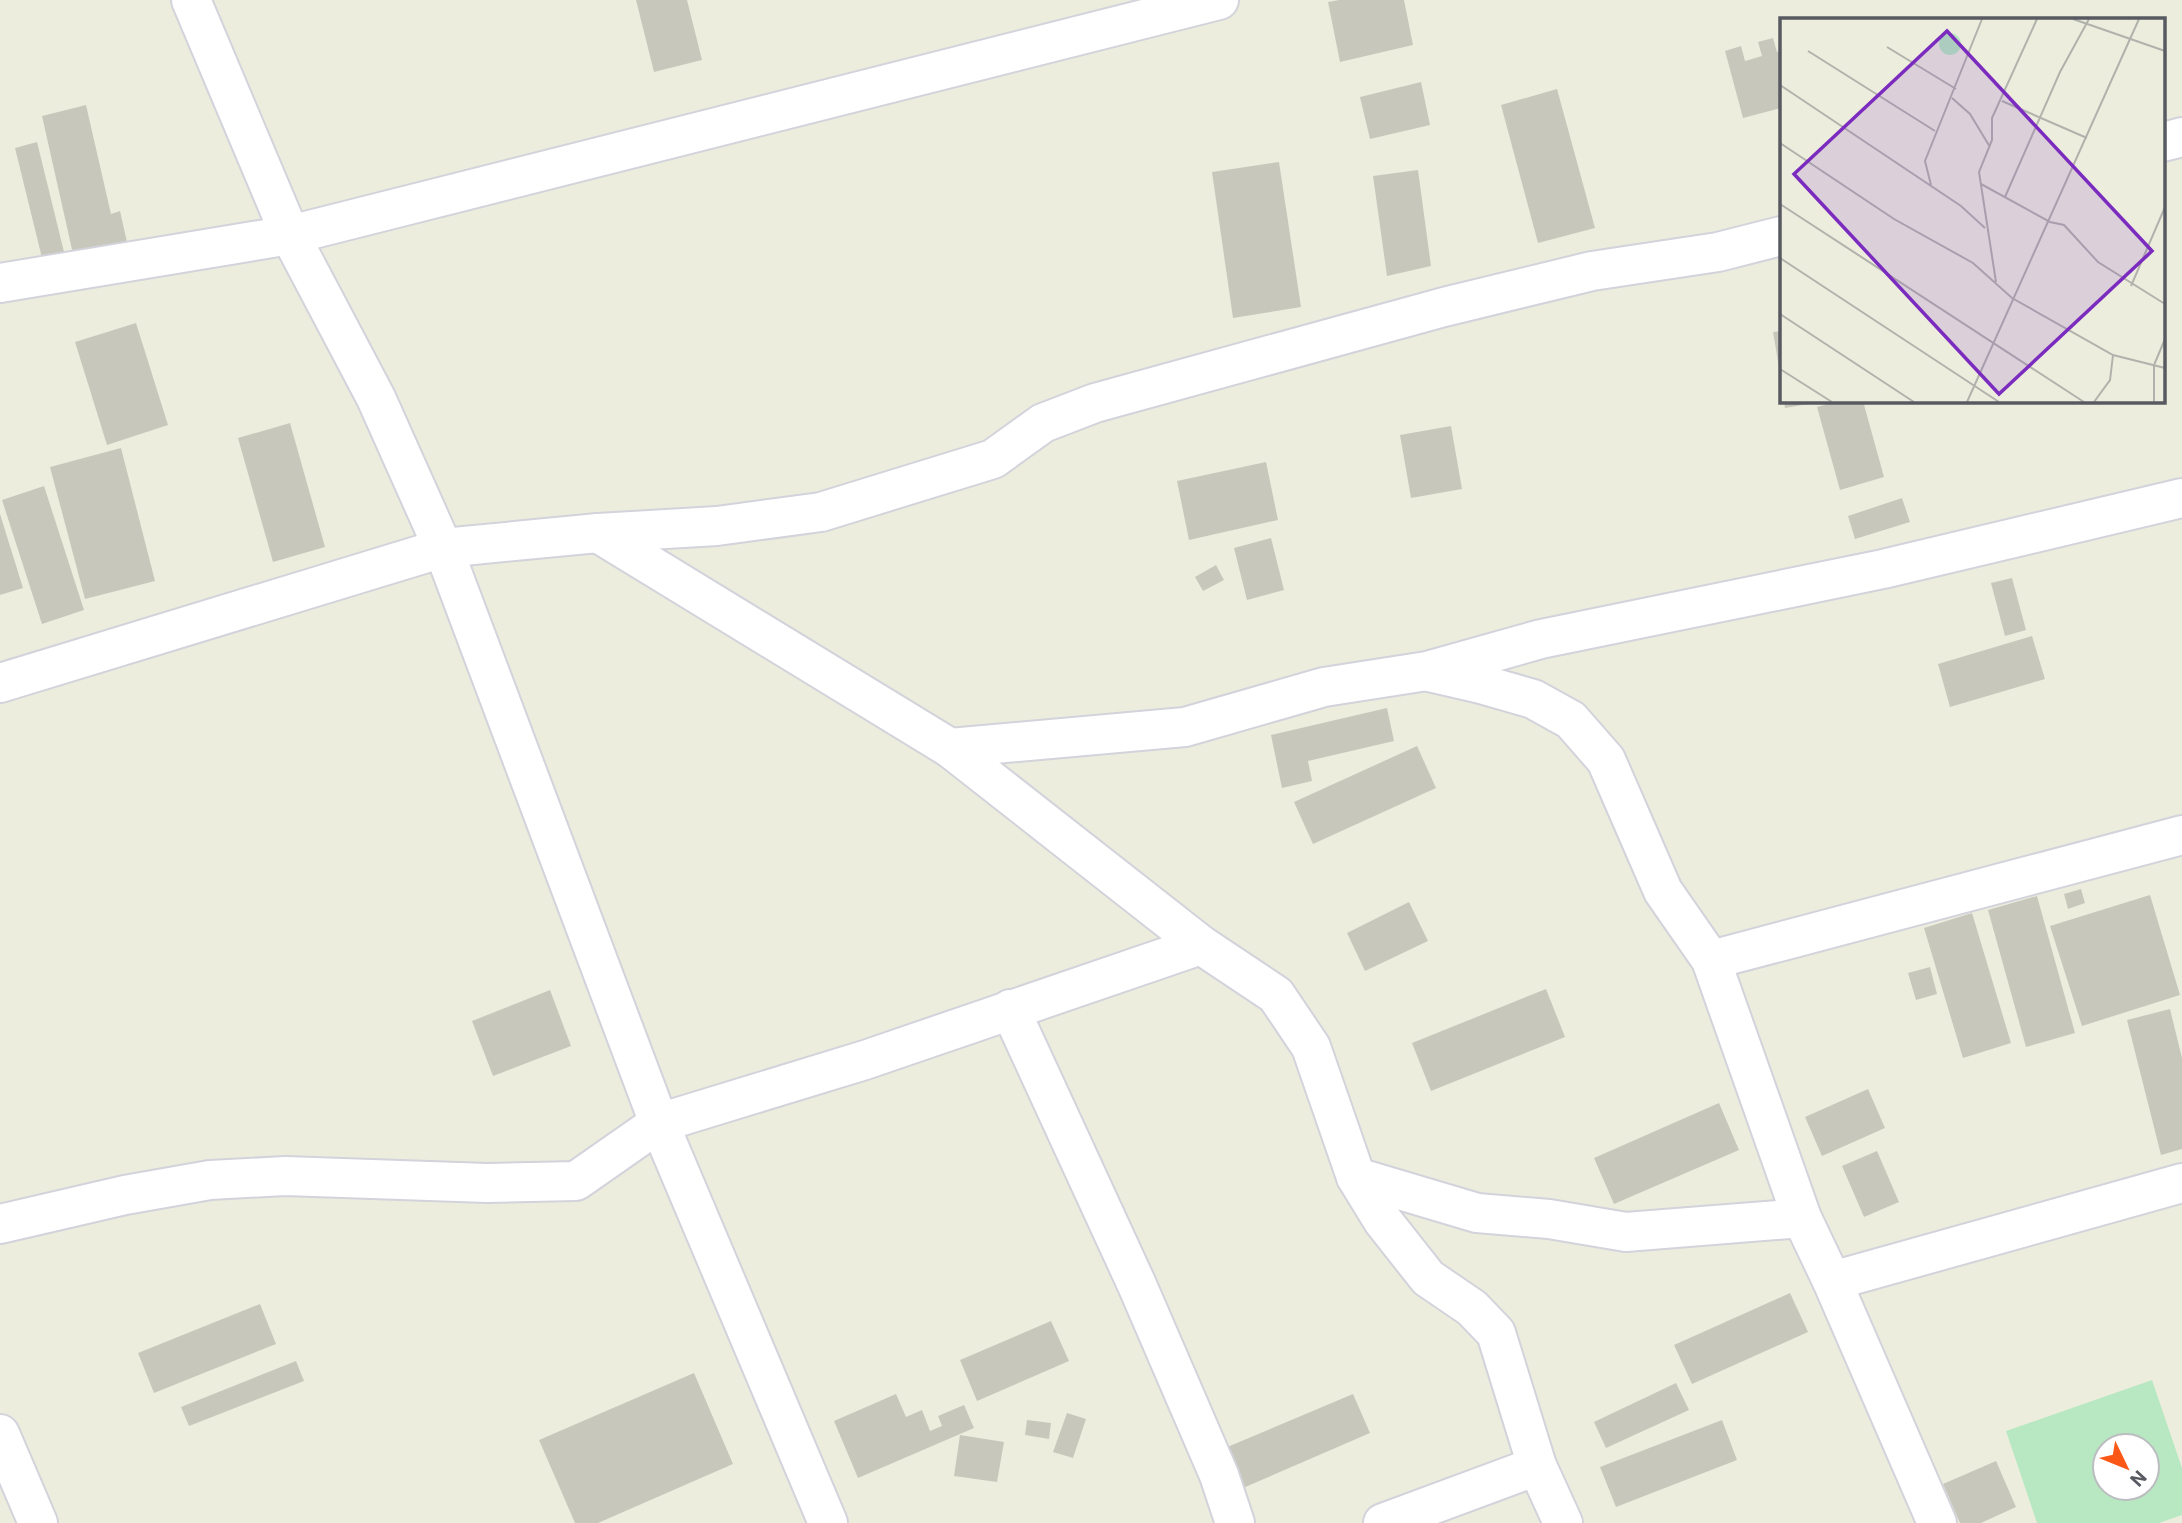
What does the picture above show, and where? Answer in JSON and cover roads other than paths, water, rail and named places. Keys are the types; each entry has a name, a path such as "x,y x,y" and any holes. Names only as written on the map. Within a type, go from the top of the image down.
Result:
{"street":[{"path":"191,0 290,235 376,398 443,548 659,1123 828,1523"},
{"path":"0,283 290,235 1219,0"},
{"path":"2164,142 2182,138"},
{"path":"0,683 443,548 598,533 717,526 821,512 993,459 1044,423 1095,403 1458,303 1592,271 1718,252 1780,236"},
{"path":"950,748 1185,727 1324,687 1427,671 1541,639 1883,569 2182,498"},
{"path":"598,533 950,748 1201,945 1276,995 1311,1047 1356,1177 1383,1221 1428,1278 1472,1308 1496,1333 1537,1466 1563,1523"},
{"path":"1427,671 1533,699 1571,720 1606,760 1662,891 1711,960 1802,1218 1937,1523"},
{"path":"1711,960 2182,835"},
{"path":"0,1224 125,1195 210,1180 285,1176 486,1183 576,1181 659,1123 865,1060 1201,945"},
{"path":"1010,1009 1137,1285 1219,1475 1235,1523"},
{"path":"1356,1177 1477,1213 1549,1219 1626,1232 1802,1218"},
{"path":"1832,1281 2182,1183"},
{"path":"0,1434 38,1523"},
{"path":"1383,1523 1537,1466"}]}
